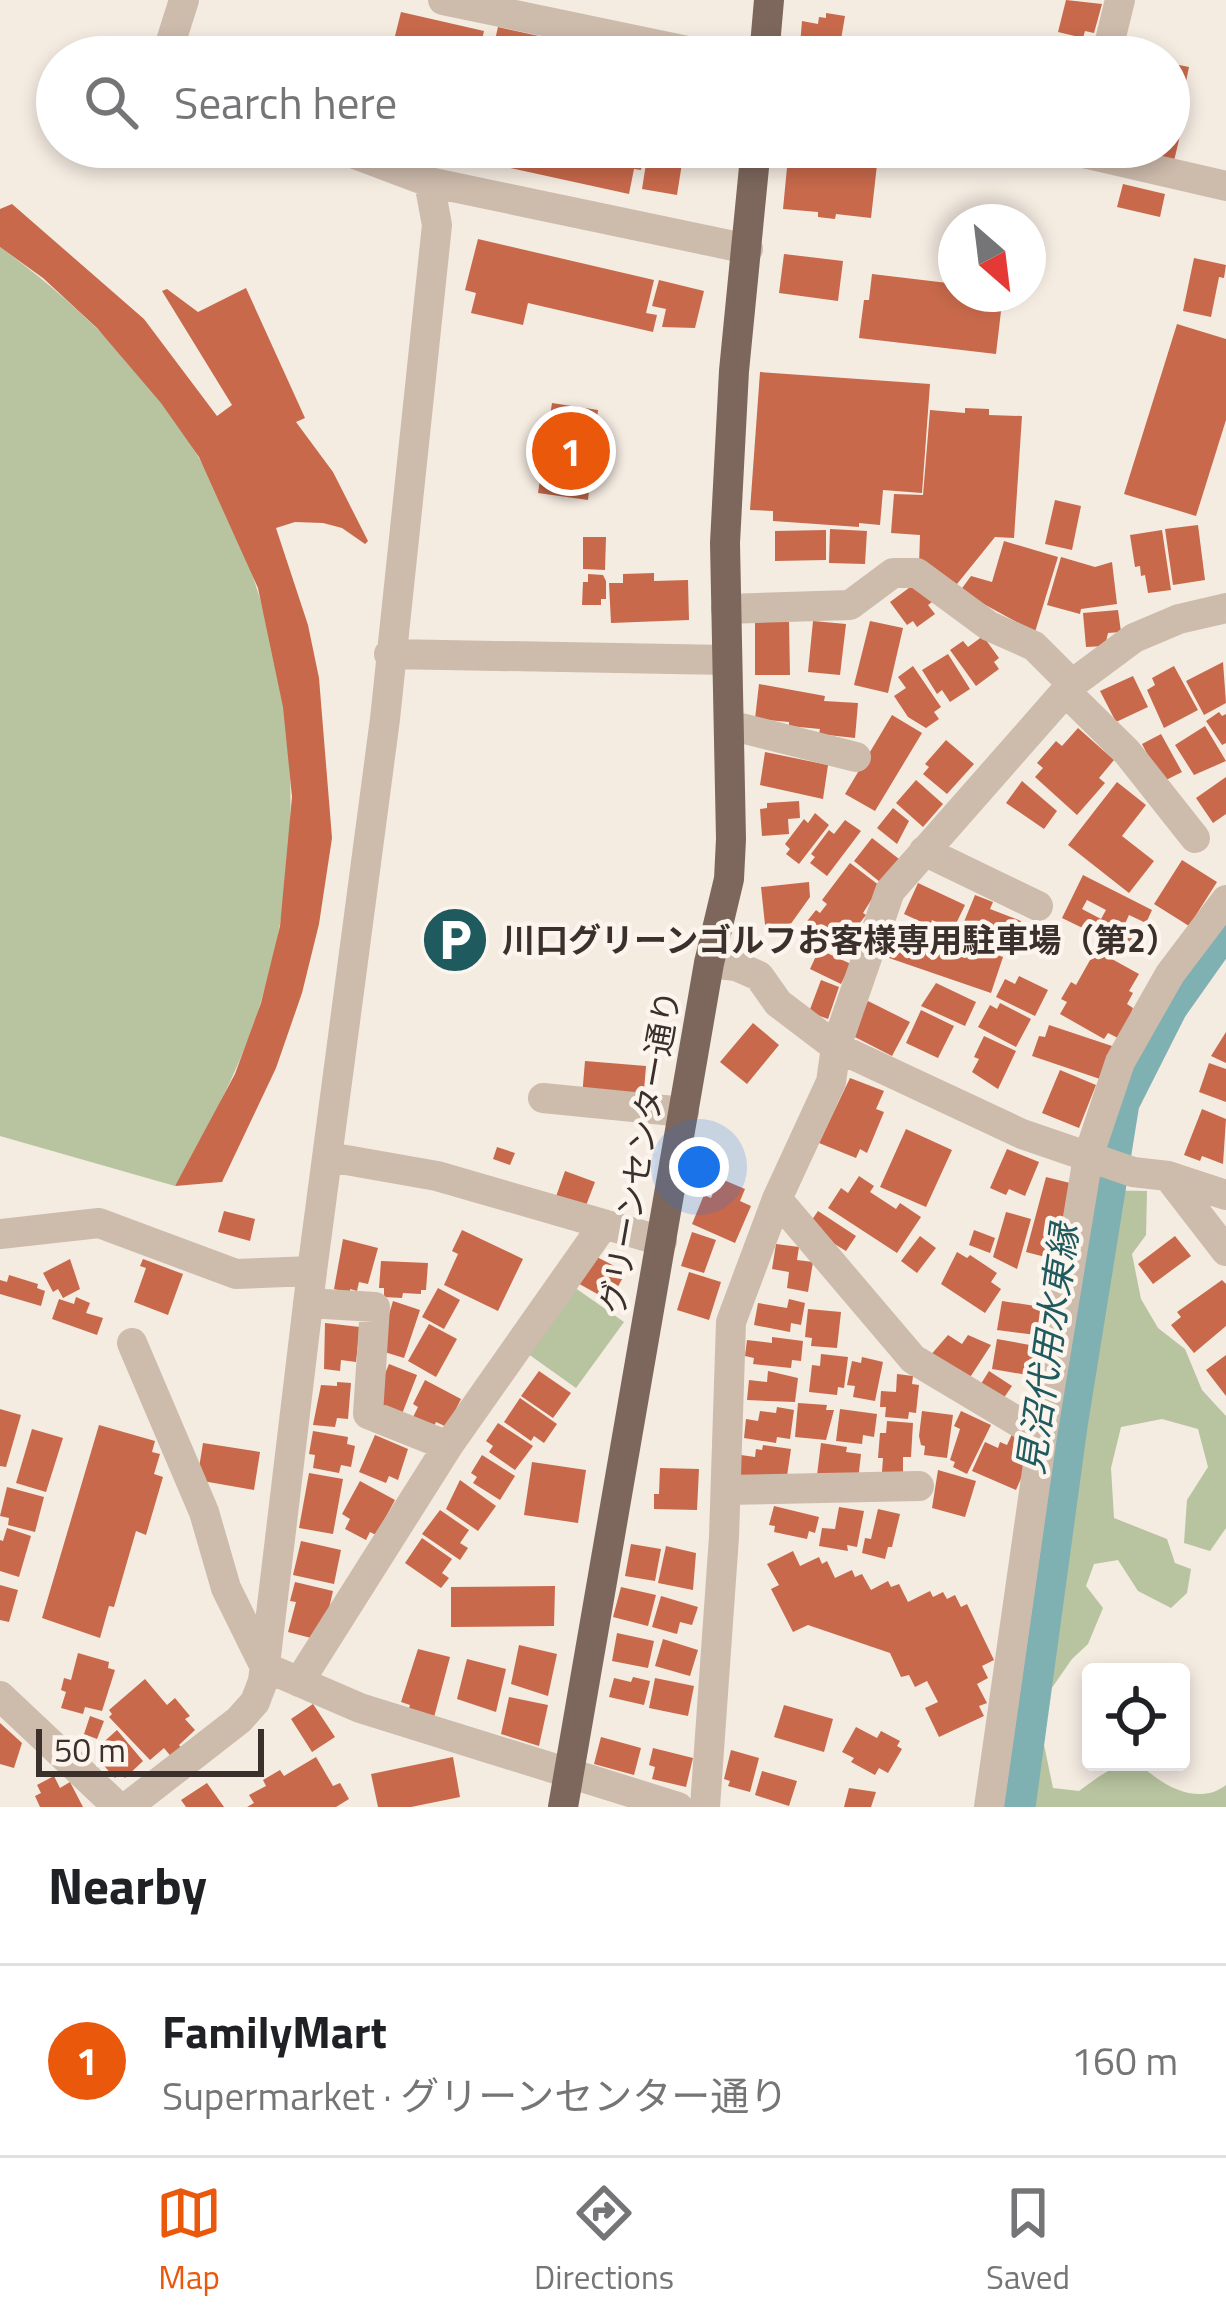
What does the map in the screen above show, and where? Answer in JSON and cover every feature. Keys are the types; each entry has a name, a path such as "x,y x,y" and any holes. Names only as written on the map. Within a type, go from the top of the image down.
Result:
{"main road":[{"path":"766,36 769,0"},
{"name":"グリーンセンター通り","path":"563,1807 709,963 729,879 725,608 733,393 754,168"}],"street":[{"path":"173,36 184,0"},
{"path":"443,0 615,36"},
{"path":"1111,36 1120,0"},
{"path":"392,168 429,182 748,249"},
{"path":"1153,168 1226,186"},
{"path":"0,1696 123,1807 165,1792 255,1702 265,1666 385,719 437,225 429,182"},
{"path":"725,608 850,605 892,573 917,573 989,626 1034,646 1195,838"},
{"path":"705,1807 726,1490 731,1322 777,1199 831,1082 836,1047 890,891 1070,688 1134,638 1179,619 1226,608"},
{"path":"389,654 728,660"},
{"path":"729,725 856,757"},
{"path":"924,851 1038,906"},
{"path":"989,1807 1088,1157 1120,1062 1170,974 1226,899"},
{"path":"709,963 736,966 759,976 778,1003 836,1047 1022,1134 1133,1172 1168,1176 1226,1195"},
{"path":"543,1098 684,1112"},
{"path":"329,1157 437,1176 662,1241"},
{"path":"1168,1176 1226,1251"},
{"path":"777,1199 913,1359 1042,1436"},
{"path":"0,1234 99,1223 236,1274 312,1271"},
{"path":"299,1682 448,1446 604,1224"},
{"path":"308,1303 375,1307 368,1414 448,1446"},
{"path":"132,1342 204,1512 226,1588 265,1666 360,1708 678,1807"},
{"path":"726,1490 920,1486"}],"green space":[{"path":"0,247 110,342 180,427 231,520 275,655 291,796 278,937 243,1052 175,1186 0,1136"},
{"path":"1090,1190 1147,1191 1146,1235 1132,1254 1141,1299 1158,1328 1185,1349 1202,1390 1226,1416 1226,1528 1210,1551 1184,1543 1187,1500 1208,1467 1198,1429 1162,1419 1121,1427 1111,1468 1114,1518 1167,1539 1175,1563 1191,1569 1187,1593 1171,1608 1138,1591 1118,1560 1094,1564 1086,1586 1103,1608 1088,1644 1042,1702 1042,1735 1053,1788 1079,1791 1109,1771 1149,1771 1192,1793 1204,1794 1226,1785 1226,1807 1000,1807 1062,1378 1087,1255"},
{"path":"571,1285 624,1322 576,1388 524,1351"}],"building":[{"path":"1066,0 1102,4 1094,33 1058,32"},
{"path":"401,12 484,31 483,36 395,36"},
{"path":"826,13 845,16 842,36 801,36 802,21 818,24 819,17 826,18"},
{"path":"498,27 539,36 496,36"},
{"path":"510,168 641,168 634,169 629,194"},
{"path":"645,168 681,168 677,195 642,189"},
{"path":"787,168 877,168 871,218 836,214 835,219 818,217 818,212 783,209"},
{"path":"1123,184 1165,194 1160,217 1117,207"},
{"path":"12,204 144,319 217,416 232,405 162,291 167,289 198,312 246,288 305,418 296,422 333,472 368,541 365,544 342,528 323,523 295,522 276,528 308,625 319,678 332,838 302,993 276,1068 222,1182 175,1186 235,1074 261,1003 280,926 292,797 283,707 258,588 199,457 161,403 97,328 43,278 0,247 0,209"},
{"path":"478,239 654,280 646,313 657,315 653,332 528,303 523,325 471,313 476,293 465,290"},
{"path":"784,254 843,261 838,301 779,293"},
{"path":"1194,258 1226,265 1211,317 1183,311"},
{"path":"872,274 938,282 938,312 1001,312 996,354 859,338 864,300 869,300"},
{"path":"659,280 704,291 695,328 662,327 666,309 652,306"},
{"path":"1177,324 1226,339 1226,420 1196,516 1124,494"},
{"path":"760,372 930,384 922,493 883,490 880,525 773,521 773,511 750,510"},
{"path":"552,403 598,410 588,500 538,493"},
{"path":"965,408 1022,416 1014,538 995,537 957,584 919,565 920,535 891,533 894,494 923,495 930,410 965,413"},
{"path":"1055,500 1081,506 1072,550 1045,544"},
{"path":"1198,525 1205,580 1173,585 1165,529"},
{"path":"830,529 867,531 865,564 829,563"},
{"path":"826,530 826,560 775,561 775,531"},
{"path":"1162,530 1171,590 1148,593 1145,575 1141,576 1140,566 1135,567 1130,535"},
{"path":"583,537 606,537 605,570 583,569"},
{"path":"1004,541 1058,557 1035,632 960,591 971,576 992,582"},
{"path":"1061,557 1095,567 1112,562 1117,604 1081,609 1080,614 1047,605"},
{"path":"654,573 654,581 688,580 689,620 611,623 609,583 623,583 623,574"},
{"path":"588,574 603,575 606,581 606,599 601,599 601,605 582,605"},
{"path":"917,582 935,614 917,627 913,621 907,625 890,602"},
{"path":"1118,610 1121,632 1108,633 1105,646 1086,647 1083,613"},
{"path":"813,621 846,624 840,675 808,672"},
{"path":"870,621 903,628 888,693 854,685"},
{"path":"755,622 789,622 790,675 755,675"},
{"path":"983,636 999,658 994,662 999,669 976,686 950,650 963,641 968,647"},
{"path":"948,654 970,689 950,702 942,690 937,694 922,670"},
{"path":"1223,662 1226,703 1204,715 1186,681"},
{"path":"913,666 941,707 934,712 939,719 926,728 908,717 894,696 906,688 898,677"},
{"path":"1174,666 1198,710 1164,728 1147,690 1155,685 1152,678"},
{"path":"1133,676 1148,707 1116,722 1100,691"},
{"path":"759,684 825,696 824,701 858,703 855,738 755,719"},
{"path":"1219,712 1226,714 1226,743 1222,745 1206,721"},
{"path":"892,715 922,733 875,811 845,794"},
{"path":"1205,726 1226,761 1194,775 1175,745"},
{"path":"1078,728 1114,760 1099,778 1105,783 1077,815 1035,777 1043,768 1037,763 1056,741 1062,746"},
{"path":"1161,734 1182,772 1162,782 1142,744"},
{"path":"946,740 974,764 947,794 923,774 929,767 925,764"},
{"path":"765,752 828,765 823,799 760,785"},
{"path":"1226,777 1226,814 1213,823 1196,798"},
{"path":"916,780 943,804 923,827 896,803"},
{"path":"1022,781 1057,811 1044,829 1006,803"},
{"path":"1117,782 1146,805 1122,836 1154,861 1129,893 1068,845"},
{"path":"799,801 800,818 788,819 789,834 762,836 760,809 767,808 767,803"},
{"path":"893,808 909,821 897,844 877,828"},
{"path":"815,813 829,825 799,864 786,854 790,849 785,844 804,819 808,823"},
{"path":"845,820 861,831 827,876 810,863 815,857 811,854 829,830 834,834"},
{"path":"872,838 899,859 880,882 854,861"},
{"path":"1182,860 1217,882 1189,926 1154,904"},
{"path":"850,863 880,886 848,938 834,928 825,940 804,925 827,904 822,900"},
{"path":"1083,875 1152,910 1146,923 1129,915 1123,928 1142,937 1134,953 1062,918","holes":["1087,900 1106,910 1101,919 1082,909"]},
{"path":"809,882 810,897 785,932 766,934 761,887"},
{"path":"918,883 965,905 953,930 904,914"},
{"path":"975,895 993,902 990,909 1021,921 1008,954 959,934"},
{"path":"901,922 1003,957 991,993 889,958"},
{"path":"822,943 830,947 827,953 851,964 841,984 810,969"},
{"path":"1094,953 1139,974 1129,991 1133,993 1127,1004 1133,1008 1122,1040 1108,1033 1104,1039 1060,1014 1067,1002 1061,999 1071,982 1076,985"},
{"path":"1019,976 1048,990 1035,1016 996,997 1005,979 1015,984"},
{"path":"821,980 839,987 828,1019 809,1012"},
{"path":"936,983 976,1002 965,1026 921,1006"},
{"path":"868,1001 910,1022 892,1056 851,1035"},
{"path":"1000,1003 1031,1019 1016,1047 978,1027 990,1005 997,1009"},
{"path":"921,1010 954,1026 938,1058 906,1043"},
{"path":"753,1023 779,1045 747,1084 720,1062"},
{"path":"1049,1025 1115,1047 1103,1080 1032,1056"},
{"path":"1226,1032 1226,1063 1211,1056"},
{"path":"984,1036 1016,1051 998,1089 972,1072"},
{"path":"585,1061 646,1066 643,1102 582,1097"},
{"path":"1209,1063 1226,1069 1226,1102 1199,1092"},
{"path":"1060,1070 1096,1085 1079,1128 1042,1113"},
{"path":"850,1078 884,1091 876,1109 884,1112 867,1153 860,1149 856,1158 819,1143"},
{"path":"1202,1109 1226,1119 1223,1164 1184,1155"},
{"path":"906,1129 952,1150 926,1207 880,1187"},
{"path":"497,1147 515,1153 510,1165 493,1159"},
{"path":"1007,1149 1039,1162 1025,1196 990,1188"},
{"path":"565,1171 595,1182 582,1216 553,1205"},
{"path":"859,1176 874,1186 870,1192 896,1209 900,1203 921,1217 897,1253 828,1208 841,1188 848,1193"},
{"path":"1046,1177 1074,1184 1053,1259 1026,1252"},
{"path":"719,1178 745,1189 740,1201 751,1206 735,1243 692,1224 704,1195 711,1198"},
{"path":"224,1211 255,1219 250,1241 218,1232"},
{"path":"818,1211 856,1236 846,1251 807,1227"},
{"path":"1006,1212 1031,1219 1017,1269 993,1257"},
{"path":"462,1230 523,1259 498,1311 444,1285 458,1254 452,1251"},
{"path":"974,1230 995,1238 990,1253 969,1245"},
{"path":"692,1232 716,1240 704,1273 681,1266"},
{"path":"920,1236 936,1248 917,1273 901,1261"},
{"path":"1175,1236 1191,1256 1153,1284 1138,1264"},
{"path":"343,1239 378,1248 368,1284 359,1282 357,1291 350,1289 350,1293 334,1289"},
{"path":"776,1244 799,1247 797,1260 813,1262 808,1292 787,1288 789,1272 772,1269"},
{"path":"957,1252 997,1273 991,1282 1001,1289 985,1313 941,1284"},
{"path":"593,1255 626,1272 610,1301 574,1281"},
{"path":"70,1259 80,1289 63,1298 58,1289 53,1292 43,1273"},
{"path":"143,1259 183,1274 168,1315 134,1302 146,1268 140,1266"},
{"path":"381,1261 428,1263 426,1290 403,1293 402,1298 384,1297 384,1288 379,1288"},
{"path":"689,1272 721,1282 709,1320 677,1310"},
{"path":"9,1275 38,1284 45,1291 41,1306 0,1294 0,1280 7,1282"},
{"path":"1222,1280 1226,1284 1226,1326 1194,1353 1171,1325 1181,1317 1177,1312"},
{"path":"438,1288 460,1300 444,1329 422,1317"},
{"path":"76,1297 90,1303 86,1313 103,1318 97,1335 52,1319 59,1299 74,1304"},
{"path":"789,1299 805,1303 801,1325 791,1323 790,1332 754,1325 758,1303 787,1308"},
{"path":"393,1301 420,1310 404,1358 378,1350"},
{"path":"1002,1301 1049,1308 1045,1336 997,1330"},
{"path":"808,1309 841,1312 837,1348 811,1346 812,1338 805,1337"},
{"path":"325,1323 360,1327 356,1362 341,1360 340,1371 324,1369"},
{"path":"429,1324 457,1339 436,1377 408,1361"},
{"path":"948,1335 962,1344 968,1335 991,1345 967,1382 929,1357"},
{"path":"772,1337 803,1341 801,1361 792,1360 791,1368 753,1364 754,1358 745,1356 747,1340 772,1343"},
{"path":"997,1339 1041,1347 1033,1376 992,1369"},
{"path":"821,1354 848,1357 844,1388 838,1387 837,1395 809,1392 812,1365 820,1366"},
{"path":"1226,1355 1226,1396 1206,1370"},
{"path":"862,1357 883,1362 875,1401 853,1397 855,1386 847,1385 852,1361 861,1363"},
{"path":"389,1364 417,1375 402,1414 373,1402"},
{"path":"539,1371 571,1393 553,1418 521,1396"},
{"path":"768,1371 798,1378 795,1402 747,1400 749,1380 767,1382"},
{"path":"989,1371 1012,1386 1001,1402 979,1387"},
{"path":"897,1374 913,1376 912,1384 919,1385 916,1413 909,1412 908,1419 885,1417 886,1407 880,1407 881,1391 896,1392"},
{"path":"425,1380 461,1399 447,1427 436,1422 432,1430 412,1419 418,1407 413,1404"},
{"path":"337,1382 351,1383 348,1419 337,1418 335,1427 313,1425 321,1385 337,1386"},
{"path":"520,1398 557,1424 544,1443 534,1436 531,1441 504,1422"},
{"path":"798,1403 834,1410 826,1440 795,1437"},
{"path":"777,1407 794,1410 790,1439 777,1437 776,1443 744,1438 746,1419 758,1421 760,1411 776,1413"},
{"path":"0,1409 21,1415 6,1467 0,1466"},
{"path":"840,1409 877,1414 874,1437 863,1435 862,1444 836,1441"},
{"path":"922,1411 953,1415 947,1458 924,1455 919,1436"},
{"path":"961,1411 991,1425 967,1474 950,1460"},
{"path":"887,1421 913,1423 911,1457 903,1457 903,1473 882,1472 880,1433 886,1433"},
{"path":"498,1423 533,1446 515,1470 489,1452 493,1446 486,1441"},
{"path":"99,1425 155,1441 152,1452 160,1454 154,1474 163,1477 146,1535 136,1531 100,1638 42,1618"},
{"path":"32,1429 63,1438 46,1492 16,1483"},
{"path":"313,1431 348,1437 347,1444 355,1446 351,1467 341,1465 339,1473 313,1468 315,1455 309,1454"},
{"path":"1013,1432 1034,1448 1016,1490 972,1471 985,1442 998,1448 1000,1442 1007,1445"},
{"path":"375,1435 408,1449 398,1480 389,1476 386,1483 359,1472"},
{"path":"203,1443 260,1452 254,1490 197,1480"},
{"path":"821,1443 861,1454 858,1480 817,1475"},
{"path":"763,1445 791,1449 787,1476 738,1477 741,1455 755,1457 756,1449 762,1450"},
{"path":"482,1455 515,1476 500,1500 473,1483 477,1477 471,1473"},
{"path":"532,1462 586,1470 578,1523 524,1515"},
{"path":"660,1468 699,1469 697,1510 654,1509"},
{"path":"938,1470 976,1481 965,1517 932,1508"},
{"path":"309,1473 343,1479 333,1534 299,1528"},
{"path":"460,1480 496,1506 478,1531 446,1509"},
{"path":"360,1481 395,1500 376,1535 370,1532 366,1540 345,1529 350,1519 342,1514"},
{"path":"7,1487 44,1497 35,1532 8,1525 9,1518 0,1516"},
{"path":"774,1506 819,1517 815,1533 809,1531 807,1539 774,1532 775,1526 769,1525"},
{"path":"839,1507 864,1511 857,1547 847,1545 848,1551 819,1546 822,1528 835,1529"},
{"path":"878,1509 900,1514 885,1559 862,1553 865,1538 871,1539"},
{"path":"440,1510 469,1530 460,1543 468,1548 460,1560 422,1534"},
{"path":"7,1528 31,1536 19,1577 0,1571 0,1540"},
{"path":"422,1538 452,1559 442,1573 449,1578 441,1588 405,1563"},
{"path":"301,1541 341,1550 334,1584 293,1575"},
{"path":"631,1544 661,1549 655,1581 625,1576"},
{"path":"666,1546 696,1553 693,1590 658,1583"},
{"path":"793,1551 800,1566 819,1557 822,1564 827,1561 835,1578 852,1570 855,1577 862,1574 871,1590 888,1581 891,1587 899,1584 908,1602 930,1591 933,1597 943,1592 947,1599 955,1595 961,1607 967,1604 994,1660 982,1666 988,1678 977,1684 987,1703 979,1706 984,1716 939,1737 925,1708 938,1702 927,1681 915,1687 909,1675 901,1677 890,1653 808,1625 793,1632 771,1589 779,1585 767,1564"},
{"path":"295,1582 333,1591 325,1625 315,1639 288,1632 296,1602 290,1601"},
{"path":"0,1585 18,1590 9,1622 0,1620"},
{"path":"555,1586 554,1626 451,1627 451,1587"},
{"path":"621,1587 656,1595 648,1626 613,1617"},
{"path":"661,1596 698,1607 692,1625 680,1622 677,1634 652,1627"},
{"path":"617,1633 654,1641 648,1668 612,1661"},
{"path":"663,1639 698,1650 690,1676 655,1666"},
{"path":"519,1645 557,1654 548,1696 511,1684"},
{"path":"418,1649 450,1657 433,1721 407,1714 410,1705 401,1702"},
{"path":"78,1653 109,1662 108,1668 115,1670 102,1711 85,1707 83,1714 61,1708 64,1678 71,1680"},
{"path":"467,1659 506,1669 496,1712 457,1699"},
{"path":"633,1677 650,1681 644,1705 609,1697 614,1678 631,1682"},
{"path":"655,1678 694,1686 688,1716 649,1708"},
{"path":"145,1679 167,1705 175,1698 195,1730 179,1745 183,1750 173,1759 164,1748 150,1760 109,1717 109,1710"},
{"path":"509,1697 548,1705 539,1746 501,1734"},
{"path":"313,1704 335,1737 312,1752 291,1719"},
{"path":"784,1705 833,1719 824,1752 774,1737"},
{"path":"90,1716 104,1721 97,1739 84,1734"},
{"path":"0,1723 22,1743 14,1768 0,1764"},
{"path":"856,1727 877,1738 881,1731 900,1741 897,1746 902,1749 888,1773 879,1768 875,1775 842,1752"},
{"path":"117,1730 143,1761 125,1778 121,1773 115,1778 97,1758 102,1754 97,1748"},
{"path":"601,1737 641,1748 634,1775 594,1764"},
{"path":"653,1748 693,1758 686,1787 652,1779"},
{"path":"731,1750 759,1758 750,1792 728,1786 730,1781 724,1779"},
{"path":"316,1757 333,1786 340,1783 349,1799 336,1807 247,1807 254,1803 249,1795 266,1786 263,1780 280,1770 284,1776"},
{"path":"453,1757 460,1797 411,1807 378,1807 371,1774"},
{"path":"762,1771 797,1781 789,1806 755,1795"},
{"path":"54,1776 60,1788 70,1782 83,1807 40,1807 37,1785"},
{"path":"207,1783 224,1807 186,1807 181,1800"},
{"path":"849,1788 876,1792 871,1807 844,1807"}],"waterway":[{"name":"見沼代用水東縁","path":"1019,1807 1071,1426 1123,1103 1171,1008 1226,930"}],"place":[{"name":"FamilyMart","path":"571,451"},
{"name":"川口グリーンゴルフお客様専用駐車場（第2）","path":"455,940"}]}
